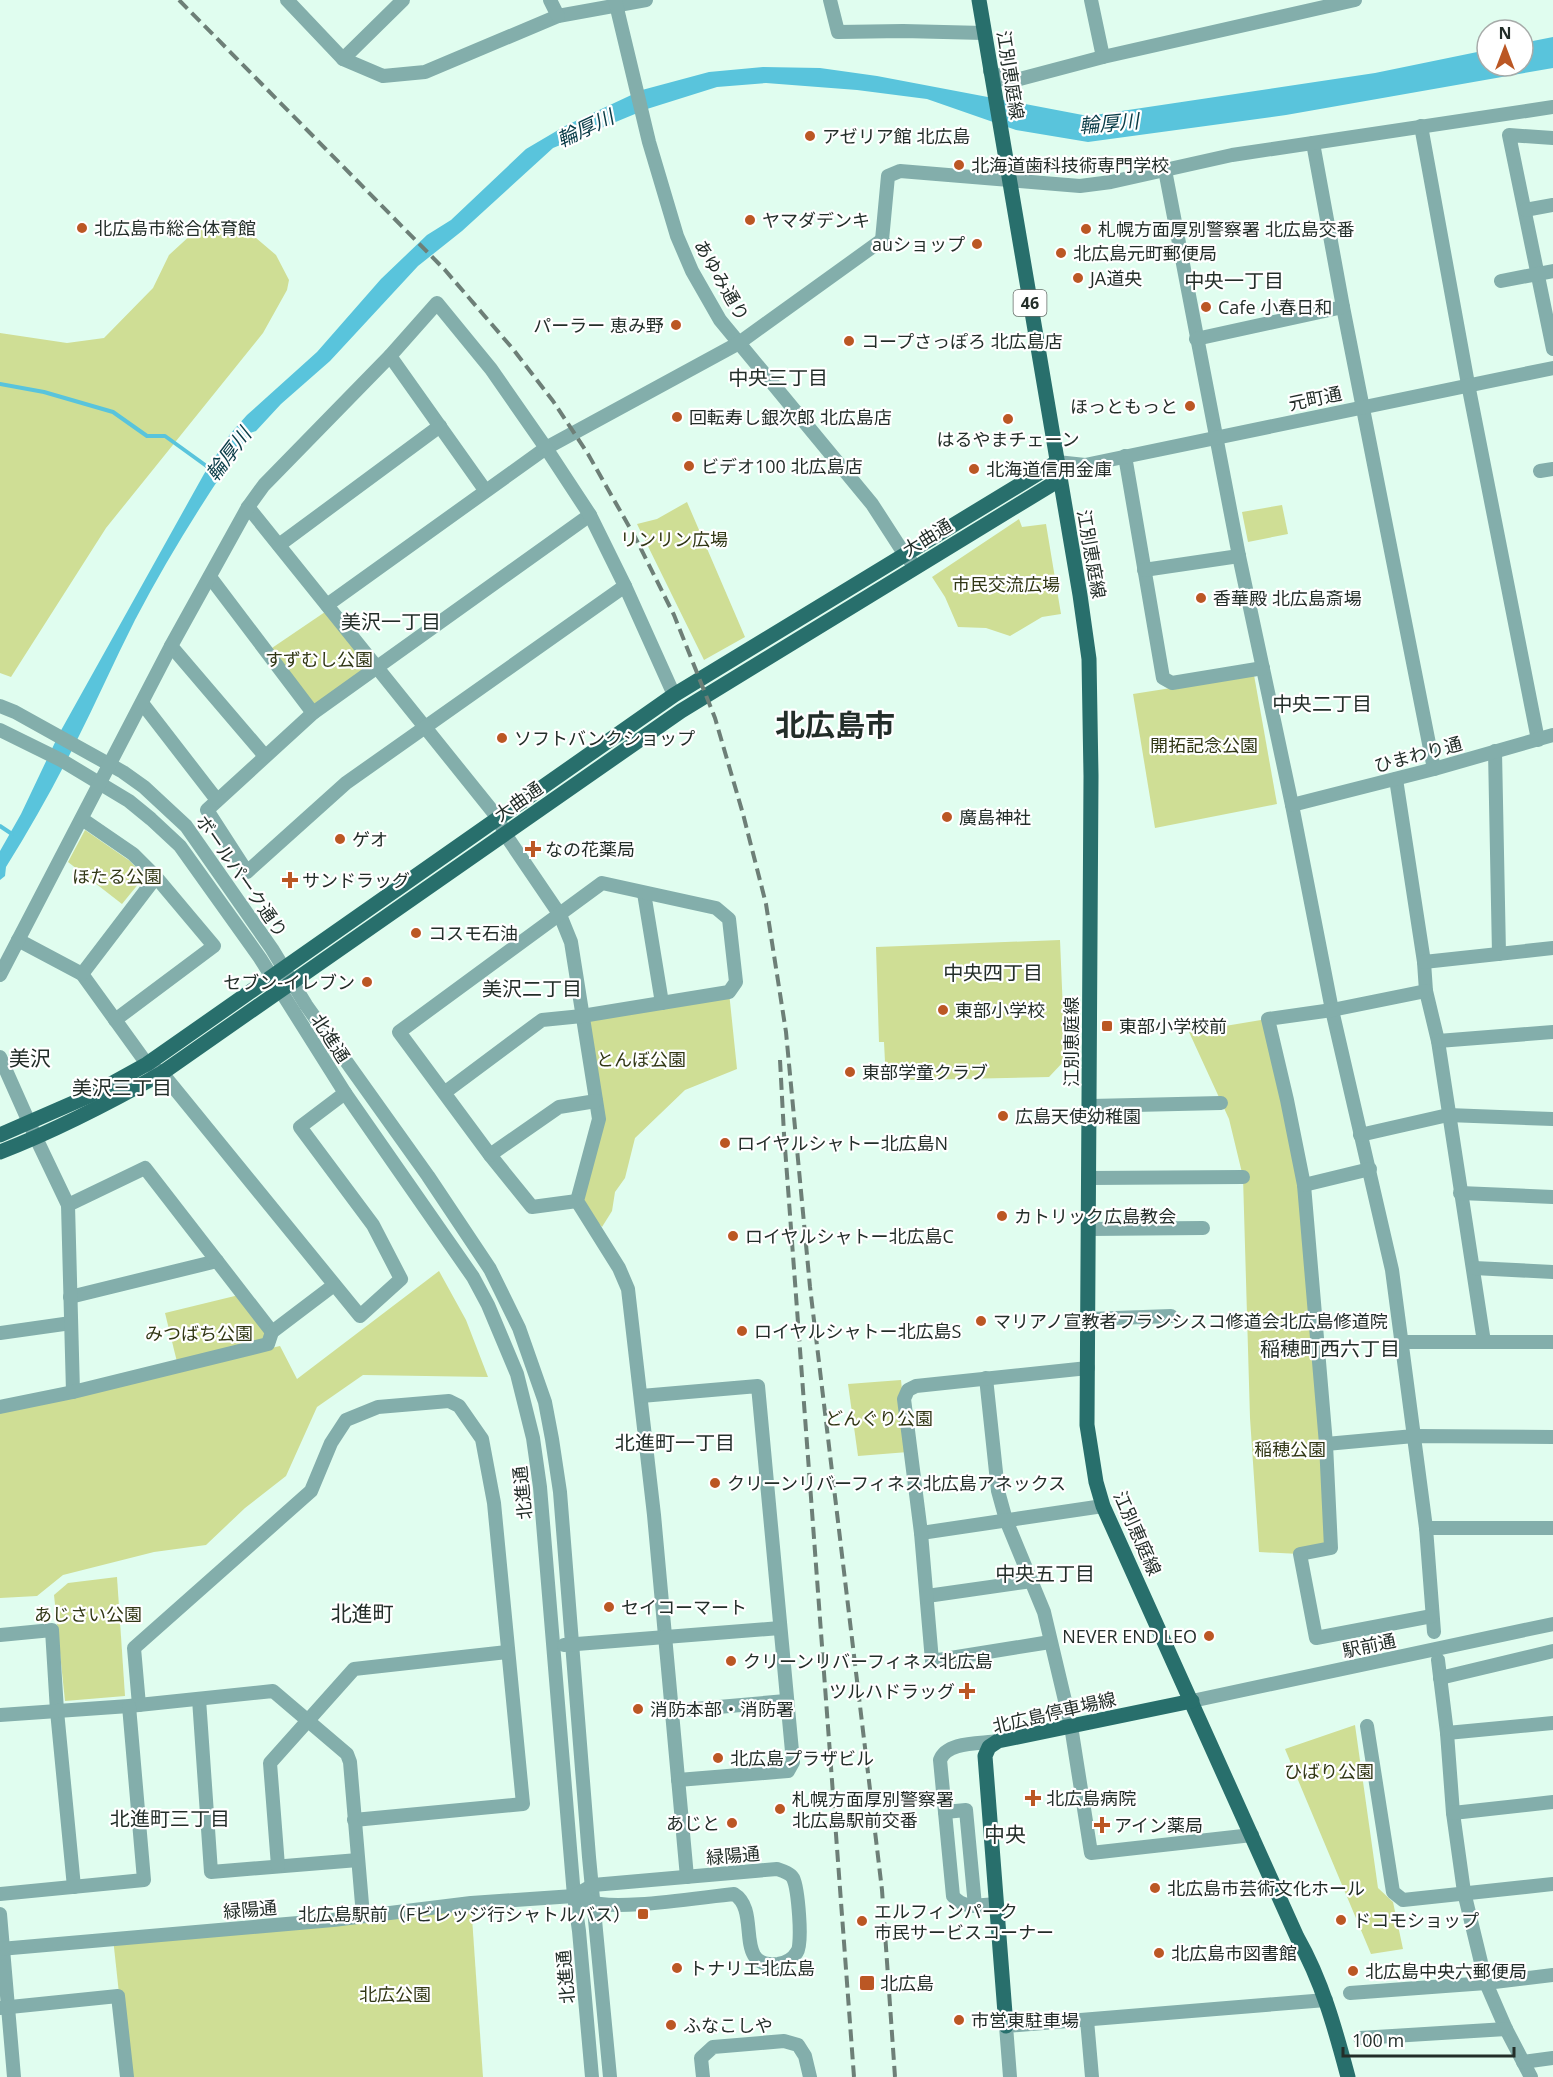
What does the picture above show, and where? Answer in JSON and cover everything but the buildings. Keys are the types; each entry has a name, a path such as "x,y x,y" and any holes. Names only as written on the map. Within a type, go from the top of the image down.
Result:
{"main road":[{"name":"江別恵庭線","path":"979,0 1089,659 1091,776 1087,1425 1096,1482 1102,1506 1326,2000 1348,2077"},
{"name":"大曲通","path":"0,1135 89,1096 147,1064 674,695 1057,462"},
{"name":"大曲通","path":"0,1152 98,1109 162,1073 681,711 1059,480"},
{"name":"北広島停車場線","path":"1006,2026 985,1756 989,1747 998,1741 1192,1701"}],"street":[{"path":"343,59 403,0"},
{"path":"550,0 558,16"},
{"path":"291,1 343,59 383,76 425,72 558,16 616,3 646,0"},
{"path":"830,0 838,32 984,33"},
{"path":"1091,0 1103,57"},
{"path":"991,75 1008,82 1103,57 1355,0"},
{"name":"あゆみ通り","path":"616,3 647,133 677,236 692,271 720,320 872,504 905,555 916,567"},
{"path":"327,605 546,448 739,343 883,242 888,176 900,171 1080,186 1111,182 1232,155 1553,107"},
{"path":"1421,126 1468,384 1538,740"},
{"path":"1553,138 1509,135 1553,349"},
{"path":"1313,143 1343,308 1434,769"},
{"path":"1165,170 1239,556 1332,1010 1392,1270 1426,1528 1434,1632"},
{"path":"1525,210 1553,205"},
{"path":"1501,281 1553,271"},
{"path":"0,975 171,646 248,507 264,485 390,356 437,303 491,369 590,515 674,695"},
{"path":"1196,339 1343,308"},
{"path":"390,356 485,490"},
{"name":"元町通","path":"1085,465 1553,368"},
{"path":"279,545 440,426"},
{"path":"1125,456 1163,678 1172,682 1263,668"},
{"path":"1057,462 1085,465"},
{"path":"1059,480 1085,465"},
{"path":"248,507 498,818 505,834 560,915 571,942 599,1119 577,1202 619,1268 628,1289 673,1711 687,1877"},
{"path":"590,515 313,713 207,810 247,872 346,783 625,586"},
{"path":"1144,570 1239,556"},
{"path":"210,577 313,713"},
{"path":"171,646 264,756"},
{"path":"142,704 218,800"},
{"name":"ボールパーク通り","path":"0,706 15,712 123,772 144,787 186,826 287,986"},
{"name":"ボールパーク通り","path":"4,732 61,760 115,792 152,819 180,846 278,973"},
{"name":"ひまわり通","path":"1292,806 1553,735"},
{"path":"1495,751 1499,954"},
{"path":"1396,779 1424,962 1426,991 1438,1041 1484,1342"},
{"path":"82,819 133,854 156,877 214,946 116,1020"},
{"path":"82,974 156,877"},
{"path":"444,1093 542,1020 582,1016 729,992 736,982 729,919 716,908 602,884 399,1032 444,1093 490,1155 532,1207 577,1202"},
{"path":"644,893 662,1003"},
{"path":"18,940 82,974 147,1064 162,1073 360,1316 401,1279 373,1225 300,1127 345,1093"},
{"path":"1424,962 1553,948"},
{"name":"北進通","path":"287,986 293,1012 345,1093 473,1277 493,1315 517,1374 533,1438 540,1487 574,1896 592,2077"},
{"name":"北進通","path":"287,986 306,1005 428,1176 490,1269 519,1328 545,1402 560,1492 571,1645 610,2077"},
{"path":"1426,991 1332,1010 1268,1019 1304,1185 1326,1444 1331,1548 1300,1554 1316,1638 1432,1616"},
{"path":"1438,1041 1553,1032"},
{"path":"0,1057 68,1205 73,1392"},
{"path":"490,1155 559,1107 596,1101"},
{"path":"1090,1106 1221,1103"},
{"path":"1360,1135 1448,1115 1553,1119"},
{"path":"68,1205 145,1168 273,1332"},
{"path":"1304,1185 1370,1169"},
{"path":"1089,1178 1243,1177"},
{"path":"1461,1193 1553,1197"},
{"path":"1089,1229 1203,1228"},
{"path":"70,1297 217,1261"},
{"path":"1474,1268 1553,1272"},
{"path":"0,1407 73,1392 268,1344 273,1332 334,1285"},
{"path":"1088,1319 1171,1316"},
{"path":"0,1333 71,1323"},
{"path":"1402,1342 1553,1342"},
{"path":"1050,1642 932,1661 921,1533 904,1399 908,1390 916,1386 1088,1368"},
{"path":"986,1378 998,1491 1006,1520 1044,1612 1071,1726 1091,1853 1252,1835"},
{"path":"641,1396 758,1386 793,1762 788,1771 678,1780"},
{"path":"0,1894 144,1880 134,1705 134,1648 311,1491 331,1443 346,1420 378,1407 449,1401 459,1406 482,1439 494,1503 523,1804 354,1820"},
{"path":"1326,1444 1414,1436 1553,1437"},
{"path":"921,1533 1102,1506"},
{"path":"1426,1528 1553,1528"},
{"path":"927,1596 1032,1581"},
{"name":"駅前通","path":"1192,1701 1553,1624"},
{"path":"554,1646 780,1628"},
{"path":"0,1635 52,1630 57,1711 74,1887"},
{"path":"1440,1678 1553,1651"},
{"path":"278,1866 270,1763 354,1669 507,1652"},
{"path":"1438,1660 1447,1733 1453,1813 1464,1892 1486,1983 1506,2029 1531,2077"},
{"path":"0,1715 199,1700 273,1691 347,1754 350,1762 363,1916"},
{"path":"199,1700 211,1872 358,1860"},
{"path":"673,1711 786,1701"},
{"path":"1447,1733 1553,1723"},
{"path":"1367,1726 1393,1892 1403,1900 1553,1884"},
{"path":"996,1904 965,1906 953,1896 940,1760 943,1754 952,1747 998,1741"},
{"path":"1453,1813 1553,1802"},
{"path":"945,1812 966,1810 975,1906"},
{"name":"緑陽通","path":"2,1948 363,1916 471,1903 574,1896 594,1904 625,1904 734,1894 742,1900 747,1910 750,1948 759,1960 778,1964 790,1960 797,1953 800,1945 794,1879 785,1872 771,1870 593,1885 574,1896"},
{"path":"0,1914 4,2007 14,2077"},
{"path":"1350,1993 1486,1983 1553,1975"},
{"path":"4,2007 118,1996 127,2077"},
{"path":"1010,2077 1006,2026 1326,2000"},
{"path":"1087,2020 1092,2077"},
{"path":"1360,2038 1506,2029"},
{"path":"703,2077 701,2058 713,2047 784,2042 798,2044 807,2063 810,2077"},
{"path":"1523,2062 1553,2058"}],"green space":[{"path":"206,221 236,221 276,255 289,280 287,290 263,333 106,528 11,677 0,673 0,333 67,343 104,338 153,288 169,255"},
{"name":"リンリン広場","path":"687,502 745,637 704,660 637,524 657,519"},
{"path":"1282,505 1288,534 1248,542 1242,512"},
{"name":"市民交流広場","path":"1019,519 1022,527 1046,524 1061,614 1042,617 1010,636 986,628 958,627 945,597 932,577"},
{"name":"すずむし公園","path":"325,612 369,667 313,707 269,650"},
{"name":"開拓記念公園","path":"1254,675 1277,804 1155,828 1133,694"},
{"name":"ほたる公園","path":"85,830 130,861 144,877 122,904 68,862"},
{"path":"1060,940 1065,1060 1049,1077 911,1080 885,1062 884,1042 879,1042 876,947"},
{"name":"とんぼ公園","path":"729,992 737,1069 685,1090 635,1138 625,1178 615,1192 612,1211 602,1227 577,1201 599,1119 582,1016"},
{"name":"稲穂公園","path":"1267,1019 1304,1185 1331,1548 1300,1554 1259,1552 1250,1418 1243,1177 1229,1119 1189,1032"},
{"path":"439,1271 466,1320 488,1377 363,1375 317,1407 286,1476 245,1508 206,1545 154,1552 63,1575 37,1596 0,1598 0,1410 280,1346 297,1379"},
{"name":"みつばち公園","path":"243,1294 272,1332 268,1344 178,1366 165,1313"},
{"name":"どんぐり公園","path":"901,1380 908,1452 858,1456 848,1384"},
{"name":"あじさい公園","path":"117,1577 125,1696 65,1701 54,1595 68,1583"},
{"name":"ひばり公園","path":"1355,1725 1378,1888 1393,1902 1403,1949 1371,1954 1285,1749"},
{"name":"北広公園","path":"471,1903 483,2077 128,2077 113,1938"}],"water":[{"path":"1553,37 1553,68 1535,71 1535,41"},
{"name":"輪厚川","path":"1475,52 1475,78 1496,78 1286,115 1088,142 1016,130 927,99 857,90 766,83 717,87 647,109 553,148 462,231 418,266 330,361 281,404 256,431 250,433 219,478 161,572 127,635 67,760 6,867 5,876 0,880 0,851 21,814 59,734 204,474 230,434 247,415 317,352 381,279 427,235 451,220 526,149 565,126 642,90 709,72 763,67 820,68 877,76 1088,116 1375,73"}],"waterway":[{"name":"輪厚川","path":"0,384 44,392 113,412 147,436 165,436 212,470"},
{"path":"0,826 12,834"}],"railway":[{"path":"179,0 445,270 513,349 553,401 588,454 635,537 674,615 715,718 766,904 786,1032 810,1287 882,1890 895,2077"},
{"path":"780,1060 854,2077"}],"place":[{"name":"アゼリア館 北広島","path":"810,136"},
{"name":"北海道歯科技術専門学校","path":"959,165"},
{"name":"ヤマダデンキ","path":"750,220"},
{"name":"北広島市総合体育館","path":"82,228"},
{"name":"札幌方面厚別警察署 北広島交番","path":"1086,229"},
{"name":"auショップ","path":"977,244"},
{"name":"北広島元町郵便局","path":"1061,253"},
{"name":"JA道央","path":"1078,278"},
{"name":"Cafe 小春日和","path":"1206,307"},
{"name":"パーラー 恵み野","path":"676,325"},
{"name":"コープさっぽろ 北広島店","path":"849,341"},
{"name":"ほっともっと","path":"1190,406"},
{"name":"回転寿し銀次郎 北広島店","path":"677,417"},
{"name":"はるやまチェーン","path":"1008,419"},
{"name":"ビデオ100 北広島店","path":"689,466"},
{"name":"北海道信用金庫","path":"974,469"},
{"name":"香華殿 北広島斎場","path":"1201,598"},
{"name":"ソフトバンクショップ","path":"502,738"},
{"name":"廣島神社","path":"947,817"},
{"name":"ゲオ","path":"340,839"},
{"name":"なの花薬局","path":"533,849"},
{"name":"サンドラッグ","path":"290,880"},
{"name":"コスモ石油","path":"416,933"},
{"name":"セブン-イレブン","path":"367,982"},
{"name":"東部小学校","path":"943,1010"},
{"name":"東部小学校前","path":"1107,1026"},
{"name":"東部学童クラブ","path":"850,1072"},
{"name":"広島天使幼稚園","path":"1003,1116"},
{"name":"ロイヤルシャトー北広島N","path":"725,1143"},
{"name":"カトリック広島教会","path":"1002,1216"},
{"name":"ロイヤルシャトー北広島C","path":"733,1236"},
{"name":"マリアノ宣教者フランシスコ修道会北広島修道院","path":"981,1321"},
{"name":"ロイヤルシャトー北広島S","path":"742,1331"},
{"name":"クリーンリバーフィネス北広島アネックス","path":"715,1483"},
{"name":"セイコーマート","path":"609,1607"},
{"name":"NEVER END LEO","path":"1209,1636"},
{"name":"クリーンリバーフィネス北広島","path":"731,1661"},
{"name":"ツルハドラッグ","path":"967,1691"},
{"name":"消防本部・消防署","path":"638,1709"},
{"name":"北広島プラザビル","path":"718,1758"},
{"name":"北広島病院","path":"1033,1798"},
{"name":"札幌方面厚別警察署 北広島駅前交番","path":"780,1809"},
{"name":"あじと","path":"732,1823"},
{"name":"アイン薬局","path":"1102,1825"},
{"name":"北広島市芸術文化ホール","path":"1155,1888"},
{"name":"北広島駅前（Fビレッジ行シャトルバス）","path":"643,1914"},
{"name":"ドコモショップ","path":"1341,1920"},
{"name":"エルフィンパーク 市民サービスコーナー","path":"862,1921"},
{"name":"北広島市図書館","path":"1159,1953"},
{"name":"トナリエ北広島","path":"677,1968"},
{"name":"北広島中央六郵便局","path":"1353,1971"},
{"name":"北広島","path":"867,1983"},
{"name":"市営東駐車場","path":"959,2020"},
{"name":"ふなこしや","path":"671,2025"}],"district":[{"name":"中央一丁目","path":"1234,280"},
{"name":"中央三丁目","path":"778,377"},
{"name":"美沢一丁目","path":"391,621"},
{"name":"中央二丁目","path":"1322,703"},
{"name":"北広島市","path":"835,724"},
{"name":"中央四丁目","path":"993,972"},
{"name":"美沢二丁目","path":"532,988"},
{"name":"美沢","path":"30,1058"},
{"name":"美沢三丁目","path":"122,1087"},
{"name":"稲穂町西六丁目","path":"1330,1348"},
{"name":"北進町一丁目","path":"675,1442"},
{"name":"中央五丁目","path":"1045,1573"},
{"name":"北進町","path":"362,1613"},
{"name":"北進町三丁目","path":"170,1818"},
{"name":"中央","path":"1005,1834"}]}
